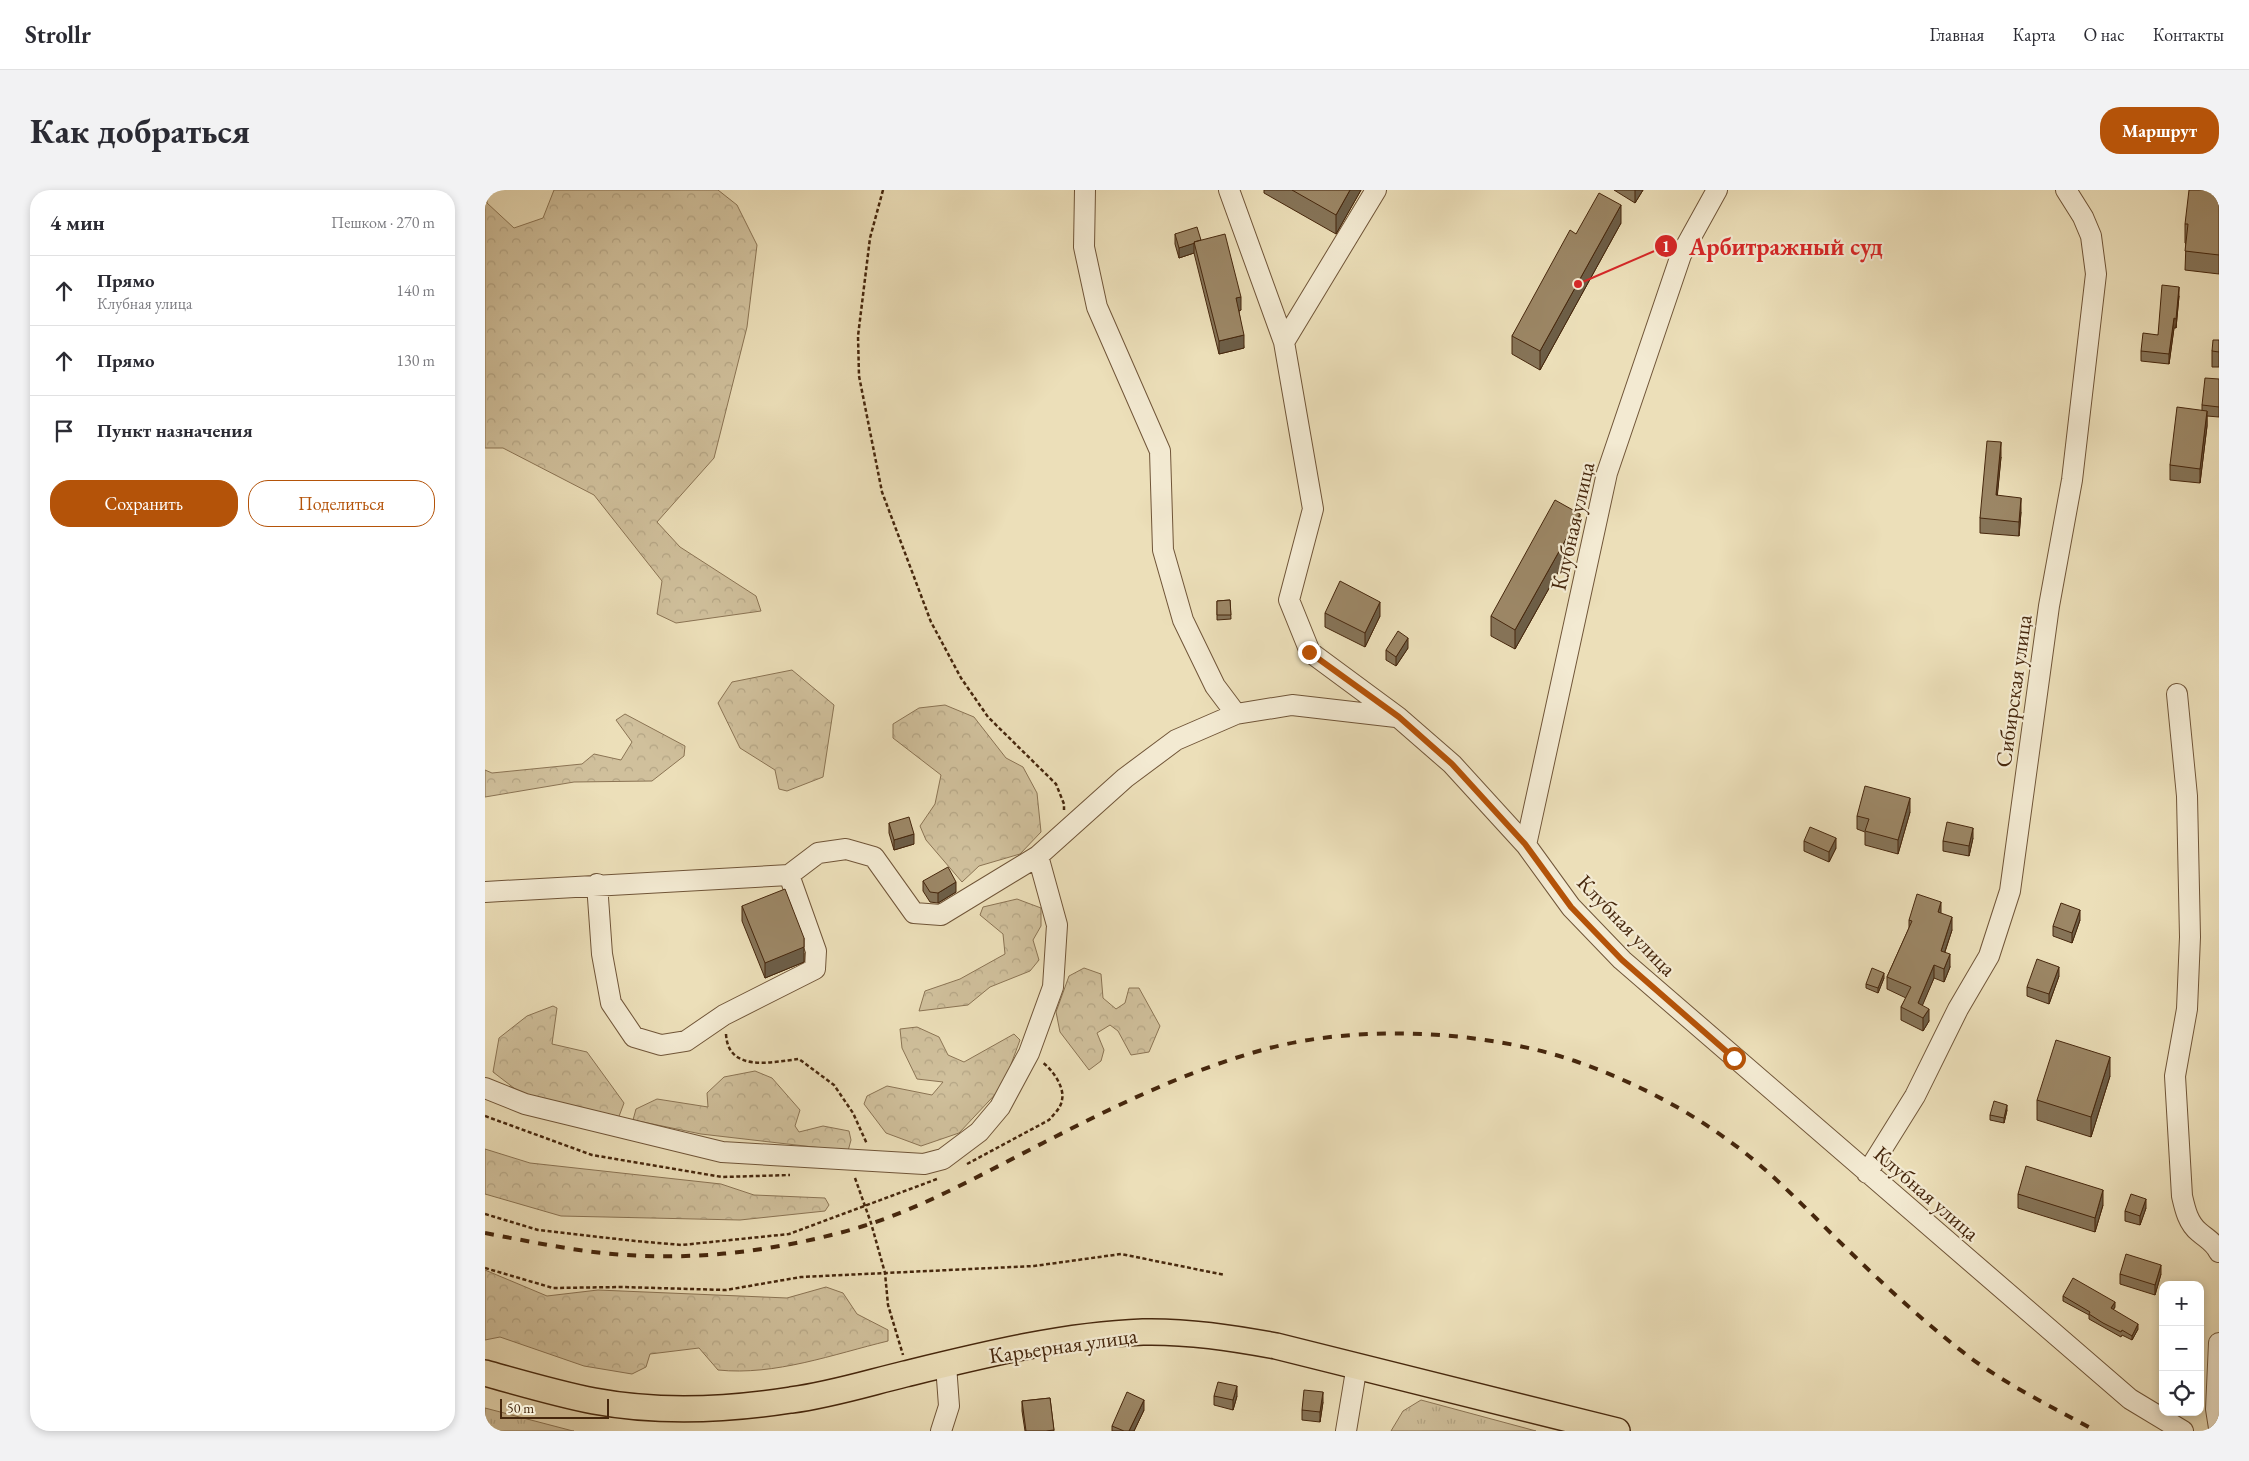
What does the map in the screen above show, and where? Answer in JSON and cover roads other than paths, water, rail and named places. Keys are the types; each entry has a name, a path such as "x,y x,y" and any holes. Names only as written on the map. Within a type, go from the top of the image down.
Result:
{"main road":[{"name":"Карьерная улица","path":"485,1374 595,1401 632,1406 675,1408 755,1404 831,1393 946,1364 1077,1338 1143,1332 1224,1337 1276,1346 1617,1431"}],"street":[{"path":"1085,190 1084,246 1097,307 1160,451 1163,550 1183,620 1215,686 1236,714"},
{"path":"1229,190 1284,342 1313,509 1289,600 1309,652 1399,717 1452,764 1525,844"},
{"path":"1284,342 1376,190"},
{"name":"Клубная улица","path":"1717,190 1681,255 1607,473 1525,844 1571,907 1622,960 2130,1399 2183,1431"},
{"name":"Сибирская улица","path":"1867,1173 1915,1096 1959,1009 1989,956 2010,891 2049,606 2072,480 2096,274 2091,236 2083,217 2066,190"},
{"path":"2177,694 2187,796 2190,937 2187,1009 2175,1076 2182,1196 2186,1214 2191,1223 2197,1231 2210,1240 2219,1252"},
{"path":"485,892 597,884 789,875 818,853 846,849 874,857 913,913 941,916 1037,856 1125,778 1176,740 1236,714 1292,705 1399,717"},
{"path":"485,1088 525,1104 722,1152 924,1164 943,1159 979,1132 1000,1107 1029,1053 1053,987 1057,925 1037,856"},
{"path":"597,884 601,954 611,1004 634,1038 661,1045 686,1041 724,1015 815,969 817,951 789,875"},
{"path":"2219,1343 2216,1409 2219,1428"},
{"path":"941,1431 949,1406 946,1364"},
{"path":"1346,1431 1357,1365"}],"railway":[{"path":"485,1233 591,1252 626,1255 707,1255 787,1245 839,1233 892,1216 944,1194 1070,1129 1152,1090 1208,1067 1266,1049 1302,1041 1340,1036 1421,1034 1461,1037 1501,1043 1575,1061 1619,1078 1661,1098 1701,1122 1740,1149 1768,1172 1891,1291 1955,1346 2002,1379 2096,1431"}],"place":[{"name":"Арбитражный суд","path":"1578,284"}]}
